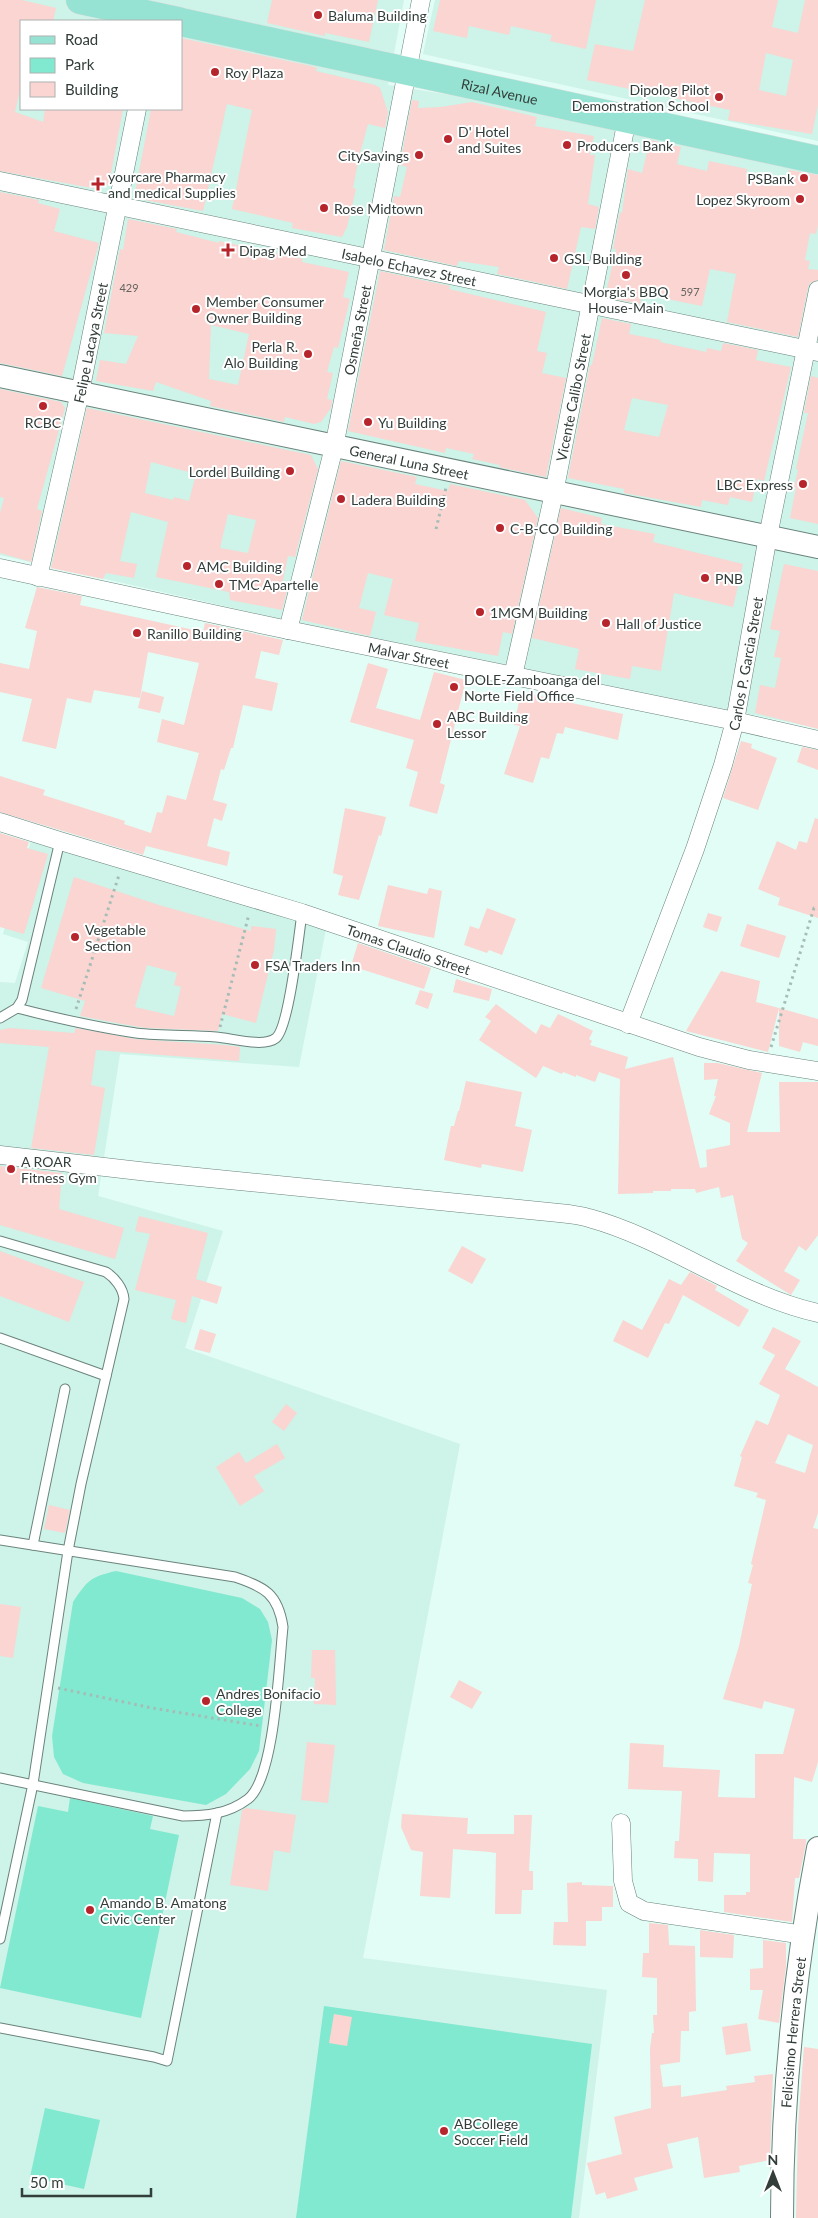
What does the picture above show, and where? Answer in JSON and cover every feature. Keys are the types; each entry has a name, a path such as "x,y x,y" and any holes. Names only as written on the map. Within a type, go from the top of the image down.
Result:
{"main road":[{"name":"Rizal Avenue","path":"80,0 168,20"},
{"name":"Rizal Avenue","path":"182,23 818,160"}],"street":[{"name":"Osmeña Street","path":"288,630 334,447 422,0"},
{"name":"Felipe Lacaya Street","path":"38,576 80,392 137,110"},
{"name":"Vicente Calibo Street","path":"513,676 554,493 627,119"},
{"name":"Isabelo Echavez Street","path":"0,181 812,351"},
{"name":"Carlos P. Garcia Street","path":"628,1024 701,833 723,765 734,721 768,536 812,351 818,290"},
{"name":"General Luna Street","path":"0,376 554,493 818,546"},
{"name":"Malvar Street","path":"0,568 818,740"},
{"name":"Tomas Claudio Street","path":"0,822 60,842 302,913 699,1047 766,1064 818,1071"},
{"path":"0,1155 148,1172 559,1213 588,1218 619,1228 773,1300 818,1313"},
{"path":"621,1823 623,1881 629,1903 644,1911 804,1935"},
{"name":"Felicisimo Herrera Street","path":"782,2218 787,2102 793,2024 804,1935 818,1848"}],"lane":[{"path":"0,1018 17,1008 25,990 60,842"},
{"path":"17,1008 72,1022 139,1033 271,1041 280,1034 286,1013 302,913"},
{"path":"0,1241 106,1272 123,1292 124,1299 68,1551 33,1784 0,1939"},
{"path":"0,1338 106,1376"},
{"path":"33,1545 65,1389"},
{"path":"0,1540 235,1577 258,1584 271,1594 280,1609 283,1627 269,1756 260,1783 249,1798 230,1810 206,1816 183,1816 0,1778"},
{"path":"0,2028 167,2061 217,1813"}],"path":[{"path":"436,529 450,471"},
{"path":"72,1022 124,860"},
{"path":"217,1037 253,898"},
{"path":"766,1064 814,908 818,909"},
{"path":"48,1685 152,1708 272,1727"}],"shaded area":[{"path":"0,0 404,0 388,85 818,154 818,728 281,619 0,555"},
{"name":"Dipolog Pilot Demonstration School","path":"435,0 818,0 818,141 423,54"},
{"name":"Andres Bonifacio College","path":"31,841 326,929 299,1067 120,1054 98,1196 223,1231 185,1348 460,1444 363,1958 607,1990 579,2218 0,2218 0,982 15,983 28,942 3,934"}],"green space":[{"path":"116,1571 242,1598 260,1609 268,1622 272,1640 259,1751 250,1769 226,1794 206,1805 83,1783 63,1774 54,1757 52,1736 73,1602 90,1580"},
{"name":"Amando B. Amatong Civic Center","path":"70,1798 153,1816 150,1829 179,1835 141,2018 0,1988 38,1806 68,1812"},
{"name":"ABCollege Soccer Field","path":"324,2006 592,2044 571,2218 296,2218"},
{"path":"45,2108 100,2120 84,2189 30,2177"}],"building":[{"path":"0,0 22,0 56,8 53,20 20,20 20,90 15,112 43,122 45,110 123,110 109,184 97,189 0,171"},
{"path":"272,0 378,0 369,42 325,33 325,36 267,23"},
{"path":"440,0 596,0 586,49 550,41 552,35 511,26 509,35 469,26 467,38 433,31"},
{"path":"645,0 778,0 772,27 798,33 805,0 818,0 818,105 812,134 728,120 730,110 587,80 595,44 633,51","holes":["766,53 793,60 786,96 759,90"]},
{"path":"182,38 311,66 317,68 316,71 375,85 380,88 388,112 385,128 368,124 353,188 356,189 347,227 342,237 292,228 293,223 232,209 252,110 227,104 203,211 134,198 151,110 182,110"},
{"path":"412,100 419,101 418,108 441,107 472,102 537,117 535,126 594,136 590,155 595,155 588,204 599,207 595,229 581,227 567,289 497,274 499,267 459,261 457,266 384,250 394,196 400,197 407,167 400,165"},
{"path":"650,140 681,147 677,164 707,171 709,161 747,169 746,176 786,183 789,170 818,175 818,225 816,234 810,233 805,260 810,261 808,269 818,270 818,280 810,283 808,287 798,337 727,322 736,274 710,269 702,306 642,294 640,304 605,297 616,249 613,249 620,212 622,213 628,169 642,173"},
{"path":"0,192 39,200 38,203 60,209 54,231 99,243 62,376 0,363"},
{"path":"128,219 177,229 176,232 219,243 219,241 303,259 302,262 349,272 343,297 350,299 338,348 334,347 327,372 333,373 327,399 332,400 331,408 321,422 314,424 285,417 284,422 210,406 211,401 156,382 153,391 96,381 100,360 126,364 138,336 104,333 120,249 123,250","holes":["211,325 249,334 238,385 209,379"]},
{"path":"380,271 450,286 449,289 546,312 537,351 547,353 542,373 566,378 546,477 472,459 474,454 446,448 445,453 348,431"},
{"path":"602,318 631,324 629,334 706,352 707,348 721,351 723,343 758,350 756,360 791,367 764,481 757,479 752,502 730,497 728,505 702,500 701,507 624,493 624,489 568,478 590,365 592,365","holes":["632,398 668,405 659,437 624,430"]},
{"path":"811,376 818,378 818,524 790,518 796,488 794,487 798,470 796,469 808,413 804,413"},
{"path":"0,389 61,402 65,408 37,509 42,511 31,562 0,553 0,513 4,498 0,497"},
{"path":"87,408 311,455 318,469 295,557 288,556 282,585 288,587 282,610 230,600 229,592 156,577 168,522 131,512 120,561 137,564 134,578 106,573 103,579 51,568","holes":["151,462 196,474 189,501 174,497 173,500 145,493","228,514 256,520 248,553 220,548"]},
{"path":"341,461 417,477 415,484 448,491 450,484 525,500 538,518 512,634 503,632 498,656 415,641 419,623 384,615 393,579 368,573 359,608 376,612 370,636 302,620"},
{"path":"561,508 602,518 601,524 655,534 653,542 743,564 733,607 674,593 661,671 632,666 630,679 575,669 579,649 532,638"},
{"path":"784,564 818,571 818,729 755,713 760,685 775,688 781,658 774,657 780,631 770,629"},
{"path":"37,587 82,596 80,605 203,632 205,623 283,640 279,655 261,651 255,678 278,683 272,711 243,705 233,748 231,748 224,770 221,769 213,800 227,804 222,821 214,818 207,846 230,852 227,866 146,846 143,855 0,812 0,776 45,790 43,795 125,821 124,824 151,833 157,812 162,813 167,795 186,800 199,753 157,742 162,719 184,725 199,663 148,652 140,698 94,690 91,703 67,698 56,749 22,741 32,699 0,692 0,663 29,669 37,631 25,628"},
{"path":"368,663 388,669 376,708 420,720 434,672 466,680 440,783 445,785 437,814 409,806 418,772 406,768 414,740 350,722"},
{"path":"142,691 164,697 160,713 138,708"},
{"path":"521,692 623,714 618,740 565,727 563,734 557,733 549,759 541,757 533,783 504,774 520,726 514,725"},
{"path":"741,741 752,744 751,748 777,758 758,810 723,798"},
{"path":"802,747 818,750 818,770 797,762"},
{"path":"345,808 386,817 359,900 338,895 343,876 333,873"},
{"path":"815,818 818,819 818,918 778,905 780,898 758,889 777,841 796,850 799,841 807,843"},
{"path":"0,833 29,842 27,848 48,854 24,934 0,927"},
{"path":"74,877 159,905 251,931 251,926 276,929 274,950 256,1023 222,1014 218,1031 146,1028 80,1016 85,1001 41,988","holes":["147,965 177,973 174,985 181,987 174,1016 135,1007"]},
{"path":"388,885 427,894 429,888 442,891 434,938 378,926"},
{"path":"487,908 516,919 502,955 489,950 487,953 464,945 470,926 479,929"},
{"path":"708,913 722,917 717,932 703,927"},
{"path":"747,924 786,936 779,958 740,946"},
{"path":"358,943 431,968 424,989 351,966"},
{"path":"721,971 760,981 756,1002 779,1008 768,1052 686,1031"},
{"path":"456,979 492,989 489,1001 453,992"},
{"path":"420,990 433,994 428,1009 415,1004"},
{"path":"496,1004 536,1034 541,1024 550,1028 558,1014 593,1031 589,1039 592,1041 590,1045 628,1057 625,1069 673,1057 700,1168 707,1167 706,1150 730,1145 730,1123 709,1114 716,1096 714,1096 718,1079 704,1080 704,1063 717,1063 762,1073 747,1132 780,1132 779,1082 818,1082 818,1235 806,1251 799,1246 784,1271 800,1280 791,1295 736,1261 748,1243 742,1239 733,1195 721,1198 719,1187 696,1193 695,1189 671,1189 671,1191 653,1191 653,1193 618,1194 620,1079 599,1072 595,1082 576,1075 576,1077 563,1072 562,1074 543,1066 536,1078 479,1040 491,1021 485,1017"},
{"path":"779,1008 818,1019 818,1046 803,1042 800,1052 779,1046"},
{"path":"10,1028 74,1033 76,1028 135,1039 240,1047 239,1061 96,1050 91,1085 105,1088 94,1155 31,1148 49,1047 0,1043 0,1030"},
{"path":"466,1081 522,1092 515,1126 532,1130 523,1172 482,1164 481,1168 444,1160 451,1126 454,1126 459,1111"},
{"path":"0,1166 62,1173 59,1209 124,1228 115,1259 0,1225"},
{"path":"139,1216 208,1233 196,1279 222,1287 217,1304 192,1296 186,1323 171,1319 176,1300 135,1290 150,1234 135,1231"},
{"path":"462,1246 486,1259 472,1284 448,1271"},
{"path":"0,1251 84,1282 69,1322 0,1296"},
{"path":"690,1272 717,1286 715,1290 749,1310 739,1327 683,1295 669,1324 665,1323 648,1358 613,1341 623,1320 642,1330 669,1279 681,1285"},
{"path":"773,1327 801,1341 785,1369 818,1387 818,1513 813,1528 818,1529 818,1762 812,1782 794,1777 793,1839 806,1839 806,1843 799,1878 795,1878 792,1922 724,1912 724,1895 746,1895 746,1892 750,1892 750,1854 714,1853 713,1882 698,1881 698,1859 674,1858 675,1841 679,1841 682,1791 628,1789 630,1743 664,1745 663,1767 720,1770 718,1797 755,1798 755,1754 783,1754 795,1709 764,1701 762,1709 723,1699 739,1646 752,1584 748,1583 753,1565 751,1564 766,1500 756,1497 758,1493 734,1486 742,1457 740,1456 756,1420 768,1425 780,1395 759,1384 775,1355 762,1348","holes":["788,1434 813,1445 805,1473 775,1463"]},
{"path":"200,1329 216,1334 210,1353 194,1349"},
{"path":"286,1404 297,1413 284,1431 272,1422"},
{"path":"277,1444 285,1458 254,1476 264,1491 240,1506 216,1467 239,1452 246,1463"},
{"path":"49,1505 70,1510 65,1533 44,1529"},
{"path":"0,1604 21,1607 13,1658 0,1656"},
{"path":"312,1650 335,1650 336,1705 314,1704 315,1678 311,1678"},
{"path":"459,1680 482,1692 472,1709 450,1697"},
{"path":"307,1742 335,1745 328,1803 301,1800"},
{"path":"246,1808 296,1815 290,1853 274,1850 268,1891 230,1885 242,1810"},
{"path":"402,1814 468,1818 467,1834 514,1834 514,1815 532,1815 529,1871 533,1871 533,1890 522,1890 521,1914 495,1914 496,1853 453,1849 450,1898 420,1896 423,1852 411,1850 401,1827"},
{"path":"582,1882 582,1885 613,1886 613,1907 602,1907 602,1921 586,1921 586,1946 553,1945 554,1922 568,1922 567,1883"},
{"path":"649,1923 668,1925 669,1945 695,1946 696,2011 689,2012 689,2031 681,2031 680,2062 660,2065 663,2087 681,2085 681,2097 727,2090 726,2086 755,2082 754,2076 773,2074 770,2160 739,2166 740,2172 704,2178 698,2137 667,2144 673,2168 634,2178 638,2190 607,2199 605,2192 596,2195 587,2163 622,2154 614,2117 651,2108 650,2049 652,2033 654,2033 653,2015 657,2015 657,1978 642,1977 643,1953 649,1953"},
{"path":"700,1930 734,1935 733,1958 700,1957"},
{"path":"763,1940 786,1943 786,1966 779,2023 758,2019 763,1990 750,1990 750,1969 763,1968"},
{"path":"334,2014 352,2017 347,2046 329,2043"},
{"path":"747,2023 751,2051 726,2055 722,2027"},
{"path":"804,2047 818,2049 818,2218 796,2218 798,2126"}],"place":[{"name":"Baluma Building","path":"318,15"},
{"name":"Roy Plaza","path":"215,72"},
{"name":"Dipolog Pilot Demonstration School","path":"719,97"},
{"name":"D' Hotel and Suites","path":"448,139"},
{"name":"Producers Bank","path":"567,145"},
{"name":"CitySavings","path":"419,155"},
{"name":"PSBank","path":"804,178"},
{"name":"yourcare Pharmacy and medical Supplies","path":"98,184"},
{"name":"Lopez Skyroom","path":"800,199"},
{"name":"Rose Midtown","path":"324,208"},
{"name":"Dipag Med","path":"228,250"},
{"name":"GSL Building","path":"554,258"},
{"name":"Morgia's BBQ House-Main","path":"626,275"},
{"name":"Member Consumer Owner Building","path":"196,309"},
{"name":"Perla R. Alo Building","path":"308,354"},
{"name":"RCBC","path":"43,406"},
{"name":"Yu Building","path":"368,422"},
{"name":"Lordel Building","path":"290,471"},
{"name":"LBC Express","path":"803,484"},
{"name":"Ladera Building","path":"341,499"},
{"name":"C-B-CO Building","path":"500,528"},
{"name":"AMC Building","path":"187,566"},
{"name":"PNB","path":"705,578"},
{"name":"TMC Apartelle","path":"219,584"},
{"name":"1MGM Building","path":"480,612"},
{"name":"Hall of Justice","path":"606,623"},
{"name":"Ranillo Building","path":"137,633"},
{"name":"DOLE-Zamboanga del Norte Field Office","path":"454,687"},
{"name":"ABC Building Lessor","path":"437,724"},
{"name":"Vegetable Section","path":"75,937"},
{"name":"FSA Traders Inn","path":"255,965"},
{"name":"A ROAR Fitness Gym","path":"11,1169"},
{"name":"Andres Bonifacio College","path":"206,1701"},
{"name":"Amando B. Amatong Civic Center","path":"90,1910"},
{"name":"ABCollege Soccer Field","path":"444,2131"}]}
